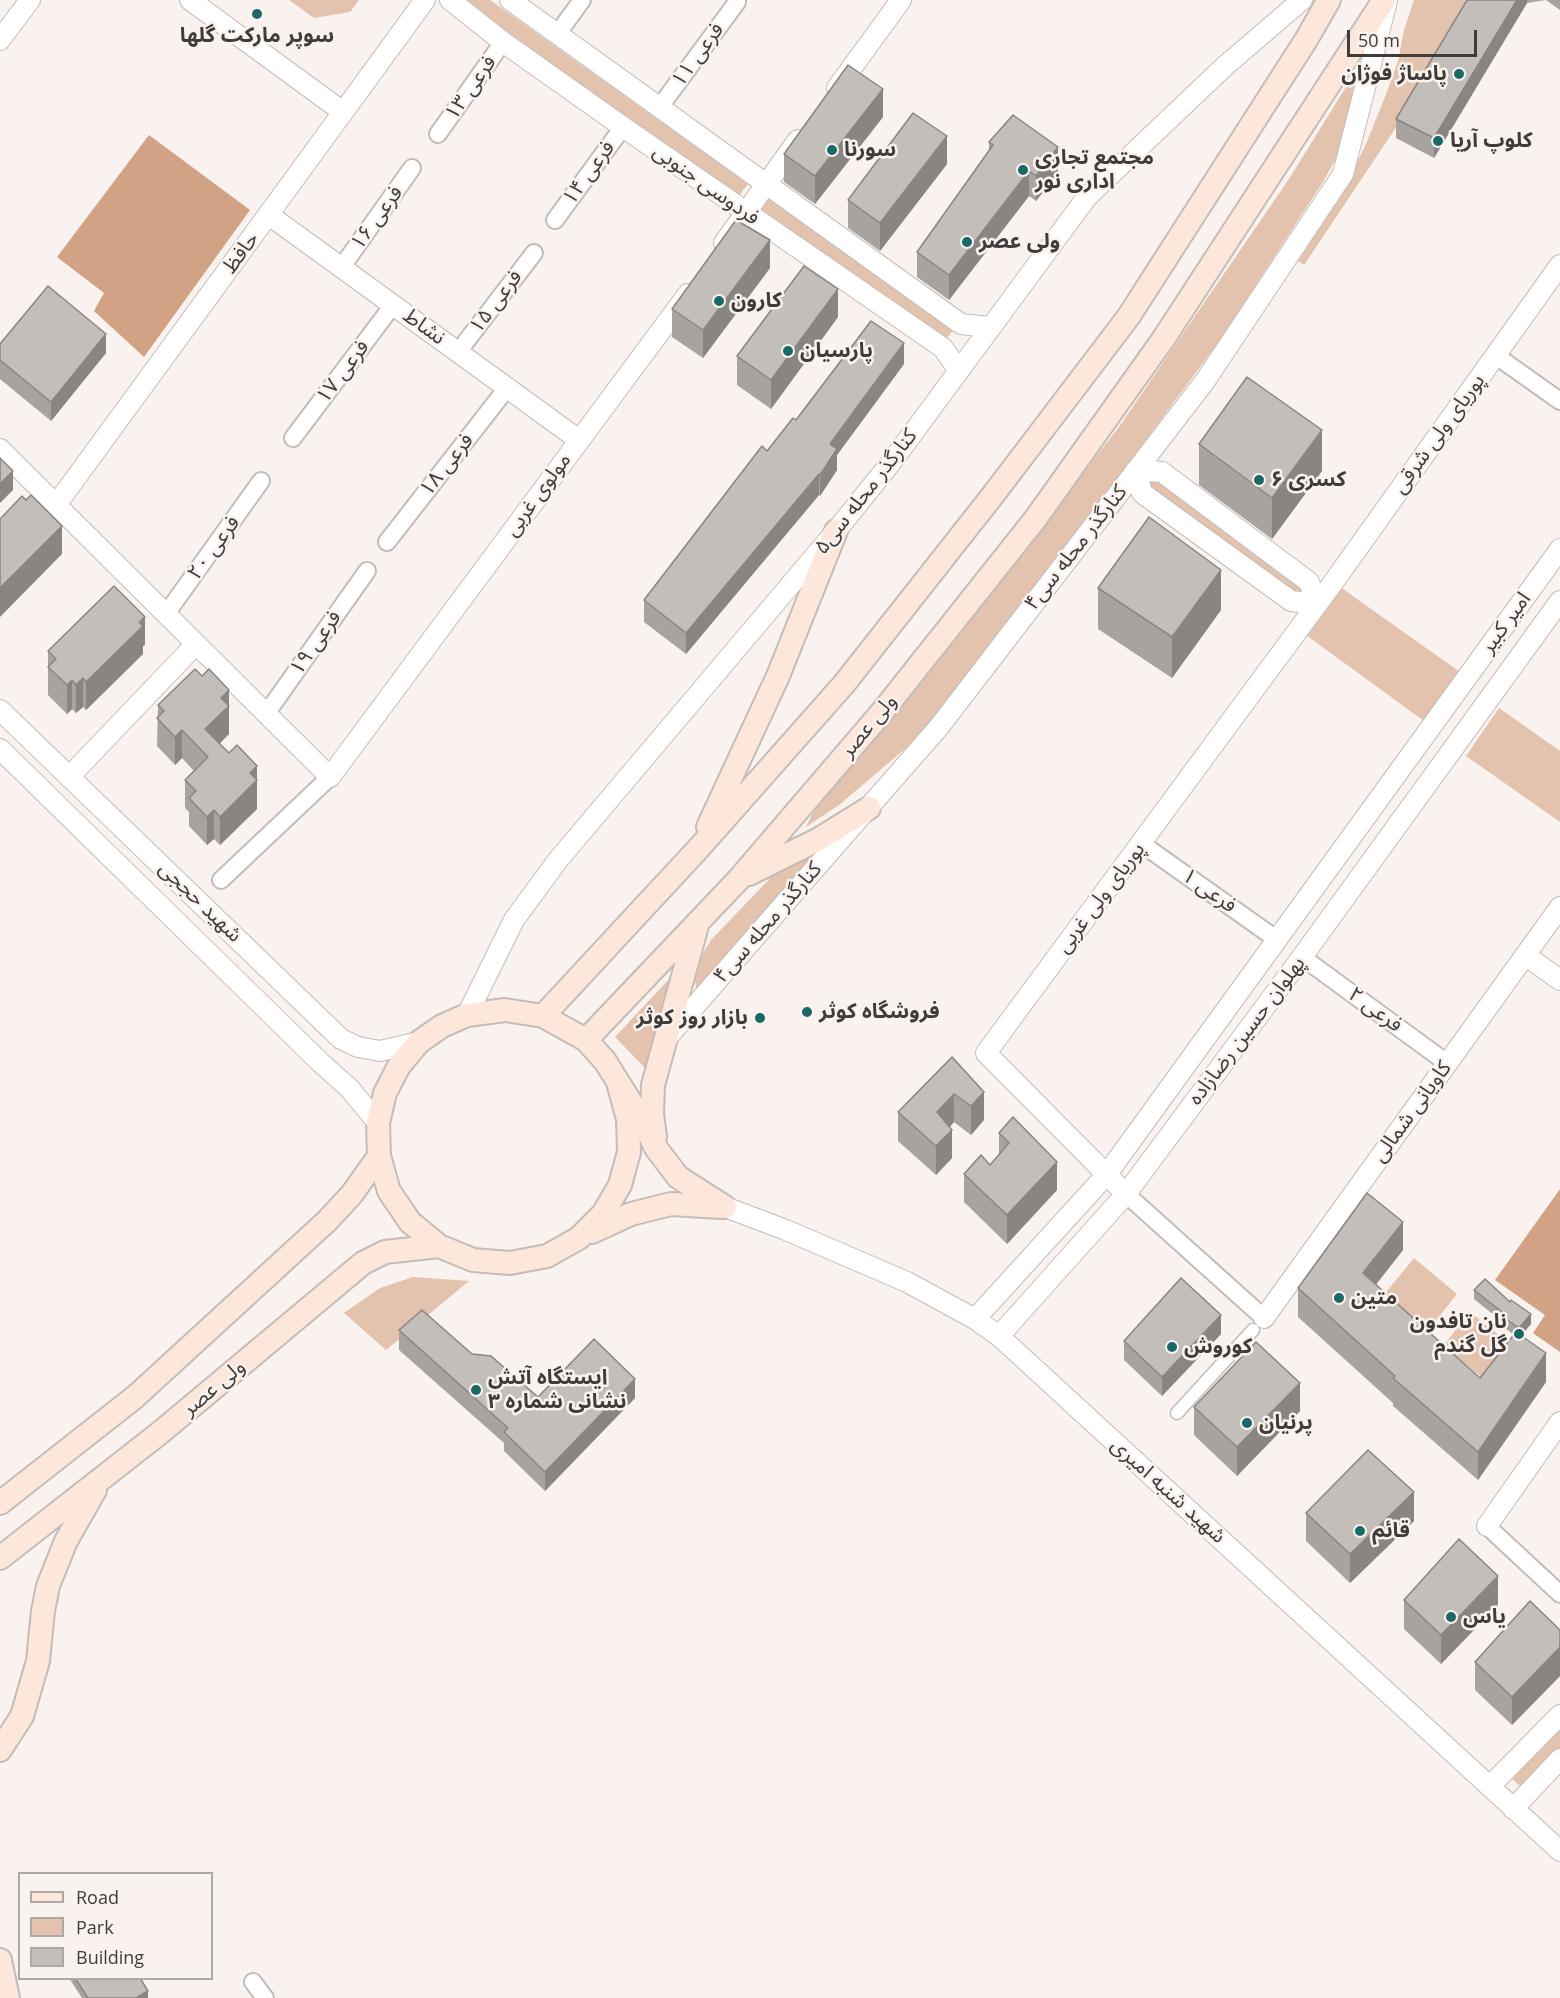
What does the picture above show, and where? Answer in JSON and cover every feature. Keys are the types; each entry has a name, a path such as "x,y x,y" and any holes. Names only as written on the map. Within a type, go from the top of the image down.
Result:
{"main road":[{"path":"543,1016 698,849 844,684 993,495 1129,316 1306,40 1329,0"},
{"name":"ولی عصر","path":"586,1040 739,879 882,712 1036,518 1164,338 1386,0"},
{"path":"698,849 778,676 836,531"},
{"path":"739,879 819,839 868,808"},
{"path":"656,1148 652,1113 653,1085 699,920"},
{"path":"505,1010 543,1016 586,1040 605,1061 643,1122 656,1148 678,1177 725,1207 671,1204 631,1214 547,1256 510,1263 473,1260 439,1246 410,1222 389,1191 379,1156 378,1123 385,1093 399,1066 419,1042 442,1026 467,1015 505,1010"},
{"path":"579,1238 603,1214 620,1185 628,1152 628,1119 619,1086"},
{"path":"0,1503 135,1397 327,1221 352,1194 379,1156"},
{"name":"ولی عصر","path":"0,1558 161,1432 363,1263 385,1252 439,1246"},
{"path":"0,1750 22,1716 38,1661 48,1586 66,1541 100,1480"},
{"path":"0,1491 23,1485"},
{"path":"0,1960 8,1998"}],"street":[{"path":"0,40 30,0"},
{"path":"190,0 343,112"},
{"name":"حافظ","path":"56,505 425,0"},
{"name":"فردوسی جنوبی","path":"450,0 504,42 623,127 943,348 959,371"},
{"name":"فردوسی جنوبی","path":"510,0 961,324 990,327"},
{"path":"558,33 582,0"},
{"path":"823,107 901,0"},
{"name":"کنارگذر محله سی۵","path":"467,1015 514,920 558,860 836,531 959,371 1087,197 1225,66 1302,0"},
{"name":"کنارگذر محله سی۴","path":"666,1039 939,727 1205,381 1343,174 1386,0"},
{"name":"فرعی ۱۱","path":"659,108 737,2"},
{"name":"فرعی ۱۳","path":"438,134 504,42"},
{"path":"712,260 809,126"},
{"name":"فرعی ۱۴","path":"555,220 623,127"},
{"name":"فرعی ۱۶","path":"341,268 412,168"},
{"name":"نشاط","path":"269,215 579,440"},
{"name":"فرعی ۱۵","path":"458,352 534,253"},
{"name":"پوریای ولی شرقی","path":"1317,604 1560,264"},
{"name":"مولوی غربی","path":"330,777 699,278"},
{"name":"فرعی ۱۷","path":"293,438 393,305"},
{"path":"943,348 958,348 966,338 961,324"},
{"path":"1496,355 1560,401"},
{"name":"فرعی ۱۸","path":"387,542 507,388"},
{"path":"0,449 37,494 56,505 330,777 221,880"},
{"path":"1136,470 1162,472 1309,582 1317,604 1291,601 1142,493 1136,470"},
{"name":"فرعی ۲۰","path":"166,614 261,481"},
{"name":"امیر کبیر","path":"1454,698 1560,549"},
{"name":"فرعی ۱۹","path":"266,714 367,571"},
{"name":"امیر کبیر","path":"1479,713 1560,601"},
{"name":"پوریای ولی غربی","path":"1107,1174 986,1053 1317,604"},
{"path":"69,777 196,644"},
{"path":"1480,660 1505,677"},
{"name":"پهلوان حسین رضازاده","path":"975,1319 1107,1174 1276,939 1454,698"},
{"name":"شهید حججی","path":"0,710 342,1038 358,1047 380,1051 419,1042"},
{"name":"پهلوان حسین رضازاده","path":"999,1336 1126,1194 1479,713"},
{"path":"1421,742 1446,759"},
{"name":"شهید حججی","path":"0,748 349,1088 378,1123"},
{"name":"فرعی ۱","path":"1142,844 1276,939"},
{"name":"کاویانی شمالی","path":"1258,1324 1560,907"},
{"path":"1276,939 1302,957"},
{"path":"1525,955 1560,980"},
{"name":"فرعی ۲","path":"1302,957 1447,1063"},
{"path":"1107,1174 1258,1324 1177,1413"},
{"name":"شهید شنبه امیری","path":"725,1207 786,1230 907,1282 975,1319 999,1336 1490,1786 1520,1801 1560,1851"},
{"path":"1560,1422 1487,1526 1560,1594"},
{"path":"1490,1786 1560,1714"},
{"path":"1505,1773 1509,1788 1520,1801 1560,1759"},
{"path":"253,1982 265,1998"}],"green space":[{"path":"289,0 359,0 350,12 314,18"},
{"path":"462,0 490,0 748,184 737,198"},
{"path":"1414,0 1469,0 1399,123 1304,265 1298,261 1344,189 1366,144 1398,61 1404,30"},
{"path":"1369,56 1344,144 1323,182 1220,340 1012,620 919,737 839,805 806,827 813,812 907,699 1119,427 1289,179 1362,61"},
{"path":"770,196 956,326 944,342 761,209"},
{"path":"1145,475 1161,476 1305,584 1307,596 1296,596 1148,492"},
{"path":"1340,587 1460,672 1424,721 1306,635"},
{"path":"1499,708 1560,751 1560,822 1466,756"},
{"path":"845,828 696,989 694,968 711,940 778,870"},
{"path":"672,976 645,1068 615,1037"},
{"path":"1414,1258 1457,1294 1426,1333 1382,1297"},
{"path":"413,1277 469,1281 386,1350 344,1313 380,1288"},
{"path":"1470,1312 1511,1345 1484,1379 1443,1346"},
{"path":"1560,1724 1560,1748 1521,1787 1509,1776"}],"shaded area":[{"path":"149,135 250,210 144,357 94,311 104,293 57,257"},
{"path":"1560,1189 1560,1352 1533,1333 1545,1315 1495,1280"}],"building":[{"name":"پاساژ فوژان","path":"1467,0 1517,0 1434,138 1396,119"},
{"path":"848,65 883,89 815,176 784,154"},
{"path":"913,113 947,136 880,223 848,200"},
{"path":"1013,115 1058,147 1036,176 1029,171 949,275 917,252 993,145 989,142"},
{"path":"736,220 770,240 703,330 672,309"},
{"path":"804,266 838,289 771,380 737,356"},
{"path":"48,286 106,334 51,402 0,360 0,344"},
{"path":"871,321 904,343 830,444 837,449 820,475 686,633 644,600 762,446 767,451 793,418 796,420"},
{"path":"1247,377 1322,430 1272,498 1199,444"},
{"path":"0,458 13,471 0,484"},
{"path":"31,495 62,526 0,588 0,519 22,496 26,500"},
{"path":"1149,517 1221,570 1172,637 1098,588"},
{"path":"114,586 145,617 139,622 143,626 86,682 83,678 76,685 72,680 67,685 48,667 56,659 48,651"},
{"path":"195,669 202,676 209,669 229,690 221,698 229,706 205,729 229,753 237,745 257,766 250,773 257,780 220,817 214,810 207,817 189,798 196,791 185,780 208,757 182,730 175,737 157,718 164,711 158,705"},
{"path":"952,1057 984,1092 971,1106 954,1094 937,1112 952,1130 936,1146 898,1112"},
{"path":"1013,1117 1057,1162 1007,1215 964,1174 981,1155 990,1165 1009,1143 999,1133"},
{"path":"1367,1193 1403,1222 1363,1273 1480,1378 1516,1332 1546,1353 1478,1452 1393,1378 1395,1376 1298,1288"},
{"name":"کوروش","path":"1181,1278 1221,1315 1162,1377 1124,1341"},
{"path":"1485,1279 1510,1302 1511,1300 1531,1314 1519,1328 1500,1315 1502,1312 1474,1290"},
{"path":"422,1310 472,1354 491,1356 538,1397 594,1339 635,1379 545,1472 504,1432 508,1428 399,1330"},
{"path":"1256,1342 1300,1383 1237,1447 1194,1407"},
{"path":"1368,1450 1414,1492 1350,1554 1306,1513"},
{"path":"1459,1539 1498,1576 1441,1635 1404,1600"},
{"path":"1530,1601 1560,1630 1560,1647 1512,1697 1475,1662"},
{"path":"76,1980 141,1980 148,1991 136,1998 88,1998"}],"place":[{"name":"سوپر مارکت گلها","path":"257,14"},
{"name":"پاساژ فوژان","path":"1459,74"},
{"name":"کلوپ آریا","path":"1438,141"},
{"name":"سورنا","path":"832,150"},
{"name":"مجتمع تجاری اداری نور","path":"1023,170"},
{"name":"ولی عصر","path":"967,242"},
{"name":"کارون","path":"719,301"},
{"name":"پارسیان","path":"788,351"},
{"name":"کسری ۶","path":"1259,480"},
{"name":"فروشگاه کوثر","path":"807,1012"},
{"name":"بازار روز کوثر","path":"760,1018"},
{"name":"متین","path":"1339,1298"},
{"name":"نان تافدون گل گندم","path":"1519,1334"},
{"name":"کوروش","path":"1172,1347"},
{"name":"ایستگاه آتش نشانی شماره ۳","path":"476,1390"},
{"name":"پرنیان","path":"1247,1423"},
{"name":"قائم","path":"1360,1531"},
{"name":"یاس","path":"1451,1617"}]}
